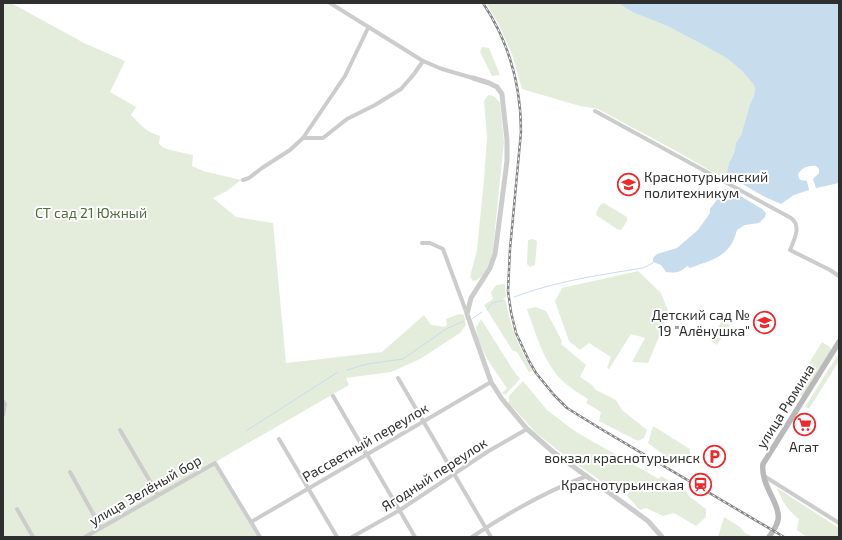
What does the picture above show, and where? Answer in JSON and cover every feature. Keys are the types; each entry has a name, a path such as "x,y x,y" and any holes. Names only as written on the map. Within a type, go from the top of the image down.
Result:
{"main road":[{"name":"улица Рюмина","path":"763,476 762,470 765,461 839,342"},
{"path":"763,476 778,514 778,519 769,537"}],"street":[{"path":"330,3 423,61 442,69 489,83 497,87 502,94 507,140 507,161 495,254 490,268 471,298 467,314"},
{"path":"243,180 249,178 276,158 290,150 303,138 345,76 368,28"},
{"path":"303,138 323,138 347,119 375,105 400,88 414,74 423,61"},
{"path":"595,111 791,218 796,222 797,226 790,250 839,276"},
{"path":"422,243 430,243 443,249 491,382 506,405 527,429 552,451 648,521 662,537"},
{"path":"398,378 490,537"},
{"name":"Рассветный переулок","path":"251,522 491,382"},
{"path":"333,396 415,537"},
{"path":"3,402 5,404 3,415"},
{"name":"Ягодный переулок","path":"352,537 400,510 453,473 527,429"},
{"path":"120,430 158,495"},
{"path":"279,439 337,537"},
{"name":"улица Зелёный бор","path":"86,537 215,463 251,522"},
{"path":"70,472 102,528"},
{"path":"472,537 485,528 552,491 587,476"},
{"path":"763,476 839,523"},
{"path":"17,509 33,537"},
{"path":"251,522 260,537"}],"green space":[{"name":"СТ сад 21 Южный","path":"3,3 11,3 84,43 125,61 110,92 136,107 131,115 147,130 160,136 159,144 170,150 193,155 192,166 203,171 241,180 227,191 213,198 236,217 273,223 286,363 382,352 424,315 431,325 444,327 447,325 446,319 459,314 464,315 466,325 460,333 420,359 391,372 346,378 349,385 217,461 215,466 258,537 3,537"},
{"path":"486,3 618,3 634,13 667,26 728,59 742,71 755,88 754,96 750,104 741,135 736,143 734,153 729,163 727,172 729,176 723,178 598,109 580,106 522,89 512,54 498,23"},
{"path":"482,47 489,48 500,75 492,76 480,52"},
{"path":"488,95 495,97 500,103 504,142 492,258 487,269 480,278 473,281 470,277 477,250 487,138 484,101"},
{"path":"604,203 627,217 627,221 621,230 617,229 596,215 598,208"},
{"path":"533,239 537,241 535,265 530,267 527,264 528,240"},
{"path":"638,271 661,293 669,313 648,363 632,362 645,338 631,334 609,369 607,368 611,357 589,343 580,350 569,341 555,301 562,288"},
{"path":"505,284 506,297 503,301 506,301 510,320 516,337 523,354 533,371 529,372 517,352 512,350 484,305 493,299 491,292 496,285"},
{"path":"536,307 546,311 562,341 561,344 586,365 580,377 592,385 596,390 616,400 622,410 647,430 644,438 638,441 599,421 601,412 586,403 588,399 570,387 558,376 551,367 537,339 527,309"},
{"path":"481,319 520,379 505,395 502,393 507,388 492,367 480,344 476,328"},
{"path":"722,321 730,325 717,345 710,340"},
{"path":"822,342 830,347 831,350 801,396 792,391"},
{"path":"839,353 839,361 809,409 805,407"},
{"path":"523,381 547,410 576,432 659,479 661,476 685,490 690,497 706,509 706,517 696,526 674,513 663,516 646,508 640,510 627,496 631,489 627,487 615,491 564,455 535,432 509,403 509,396"},
{"path":"653,426 690,449 690,456 684,461 676,457 668,458 648,443"},
{"path":"777,488 839,528 839,537 807,537 797,530 799,519 786,505"},
{"path":"724,517 740,527 745,533 754,537 718,537"}],"water":[{"path":"618,3 839,3 839,183 816,188 813,179 819,173 819,169 816,166 811,166 801,170 798,175 800,180 807,181 809,190 794,195 781,204 765,197 729,176 727,172 729,163 734,153 736,143 741,135 750,104 754,96 755,88 753,84 742,71 728,59 667,26 634,13"},
{"path":"722,189 729,189 762,209 766,213 765,217 759,223 745,225 737,230 730,246 725,252 714,259 690,268 687,266 677,272 666,272 661,265 653,262 653,258 657,254 677,248 698,230 710,213 710,209 719,197"}],"waterway":[{"path":"514,297 530,291 562,283 643,268 653,263"},
{"path":"487,310 492,303 505,300"},
{"path":"472,319 482,312"},
{"path":"347,370 367,364 403,359 446,329 464,321"},
{"path":"246,431 338,372"}],"railway":[{"path":"483,3 500,33 512,65 519,98 521,132 510,249 508,291 516,333 529,361 536,373 567,408 784,537"}],"place":[{"name":"Краснотурьинский политехникум","path":"628,184"},
{"name":"Детский сад № 19 \"Алёнушка\"","path":"765,322"},
{"name":"Агат","path":"804,424"},
{"name":"вокзал краснотурьинск","path":"715,457"},
{"name":"Краснотурьинская","path":"700,484"}]}
